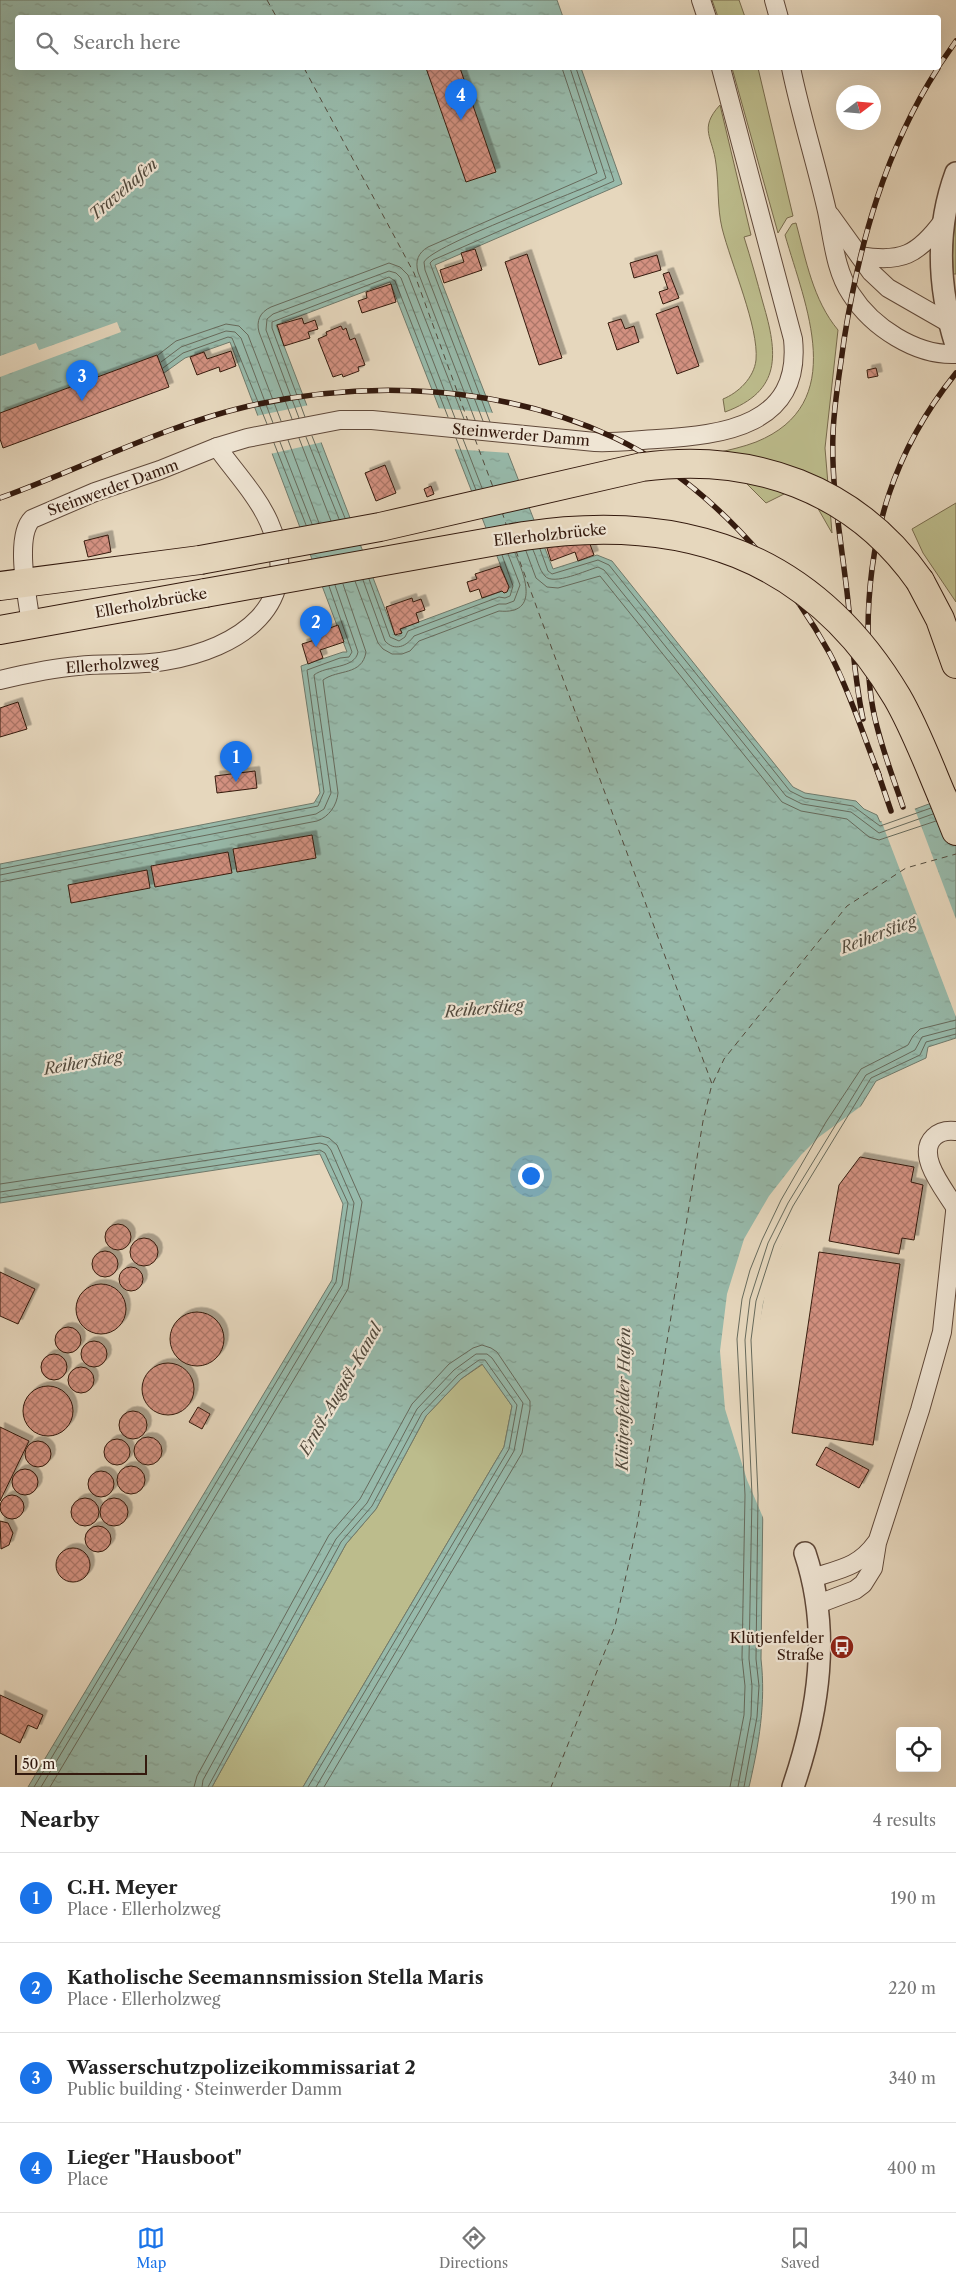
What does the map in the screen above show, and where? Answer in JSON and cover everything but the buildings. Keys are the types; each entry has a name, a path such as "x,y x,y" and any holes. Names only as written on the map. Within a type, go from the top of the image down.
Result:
{"main road":[{"path":"13,585 200,560 380,527 642,467 678,463 718,463 774,474 807,486 862,520 896,549 920,581 940,619 956,664"},
{"name":"Ellerholzbrücke","path":"0,630 472,545 566,531 604,528 650,531 714,544 753,560 796,586 826,608 857,641 885,679 910,721 956,831"}],"street":[{"path":"701,0 706,15"},
{"path":"774,0 778,15"},
{"name":"Steinwerder Damm","path":"31,624 13,585 26,526 32,519 95,492 160,470 217,447 247,438 356,418 423,426 623,443 710,434 751,423 763,415 782,396 792,375 793,339 722,70"},
{"path":"792,70 827,210 838,265 851,295 884,328 900,338 929,351 956,354"},
{"path":"956,173 943,221 942,280 956,345"},
{"path":"827,210 860,256 888,288 953,326"},
{"path":"860,256 888,259 913,252 933,235 943,221"},
{"name":"Ellerholzweg","path":"0,680 73,666 124,666 166,661 220,644 257,620 276,594 279,579 278,550 263,510 217,447"},
{"path":"818,1604 841,1597 863,1584 873,1568 877,1543 928,1385 942,1332 955,1205 931,1165 928,1150 933,1137 939,1132 956,1131"},
{"path":"812,1578 858,1563 867,1556 877,1543"},
{"path":"793,1787 808,1735 817,1690 820,1646 818,1604 805,1553"}],"green space":[{"path":"712,0 739,0 744,15 717,15"},
{"path":"733,70 758,70 793,216 787,218 778,233"},
{"path":"720,105 751,235 744,237 768,321 773,354 771,369 766,382 757,393 744,403 725,412 723,399 740,389 749,379 755,367 756,346 744,295 720,220 716,164 708,127 713,113"},
{"path":"956,214 956,274 952,274 952,245"},
{"path":"796,223 816,293 829,318 838,330 825,448 832,533 812,498 788,492 766,503 716,453 756,442 785,425 803,403 812,378 813,350 809,321 785,235 792,224"},
{"path":"956,503 956,602 923,553 912,529"},
{"path":"483,1364 512,1406 504,1447 303,1787 212,1787 346,1544 376,1509 426,1416 461,1379"}],"water":[{"path":"0,0 557,0 562,15 15,15 15,70 582,70 622,184 435,265 553,569 597,555 612,561 793,787 805,793 856,801 864,809 877,815 880,822 956,794 956,1038 928,1047 926,1058 876,1081 798,1208 768,1275 756,1339 763,1495 761,1659 763,1692 759,1739 749,1787 303,1787 504,1447 512,1406 482,1364 461,1379 426,1416 376,1509 346,1544 212,1787 28,1787 332,1280 343,1204 320,1154 0,1203 0,864 314,803 320,793 301,666 347,652 230,342 185,358 164,373 0,431","holes":["390,282 509,587 505,593 502,591 400,629 402,633 398,636 395,635 276,325"]}],"pier":[{"path":"117,322 121,332 0,377 0,356 36,343 39,350"},
{"path":"309,405 323,442 270,454 256,416"},
{"path":"436,408 495,413 511,453 452,449"},
{"path":"914,807 956,919 956,1017 879,815 881,819"},
{"path":"864,1104 800,1210 781,1248 763,1303 758,1339 766,1495 765,1522 747,1480 725,1409 720,1351 727,1294 744,1239 769,1196 801,1155 819,1137"}],"ferry route":[{"path":"267,0 275,15"},
{"path":"305,70 414,273 468,421"},
{"path":"475,439 493,487"},
{"path":"502,512 507,527"},
{"path":"516,551 712,1084 703,1121 637,1525 615,1626 551,1787"},
{"path":"713,1083 724,1059 847,906 906,868 956,854"}],"railway":[{"path":"941,63 956,41"},
{"path":"863,719 855,672 835,494 833,454 836,399 850,304 866,234 889,165 903,132 919,99 937,70"},
{"path":"903,807 879,734 870,690 868,633 873,561 879,528 901,463 916,432 934,402 956,373"},
{"path":"0,498 154,436 217,414 295,397 341,392 388,390 435,392 481,397 527,407 572,420 615,438 648,456 680,478 739,530 765,559 811,622 830,654 850,698 879,775"},
{"path":"877,770 891,811"}],"place":[{"name":"Lieger \"Hausboot\"","path":"461,120"},
{"name":"Wasserschutzpolizeikommissariat 2","path":"82,401"},
{"name":"Katholische Seemannsmission Stella Maris","path":"316,647"},
{"name":"C.H. Meyer","path":"236,782"},
{"name":"Klütjenfelder Straße","path":"842,1647"}],"water label":[{"name":"Travehafen","path":"123,189"},
{"name":"Reiherstieg","path":"878,934"},
{"name":"Reiherstieg","path":"484,1008"},
{"name":"Reiherstieg","path":"83,1062"},
{"name":"Ernst-August-Kanal","path":"340,1389"},
{"name":"Klütjenfelder Hafen","path":"623,1399"}]}
